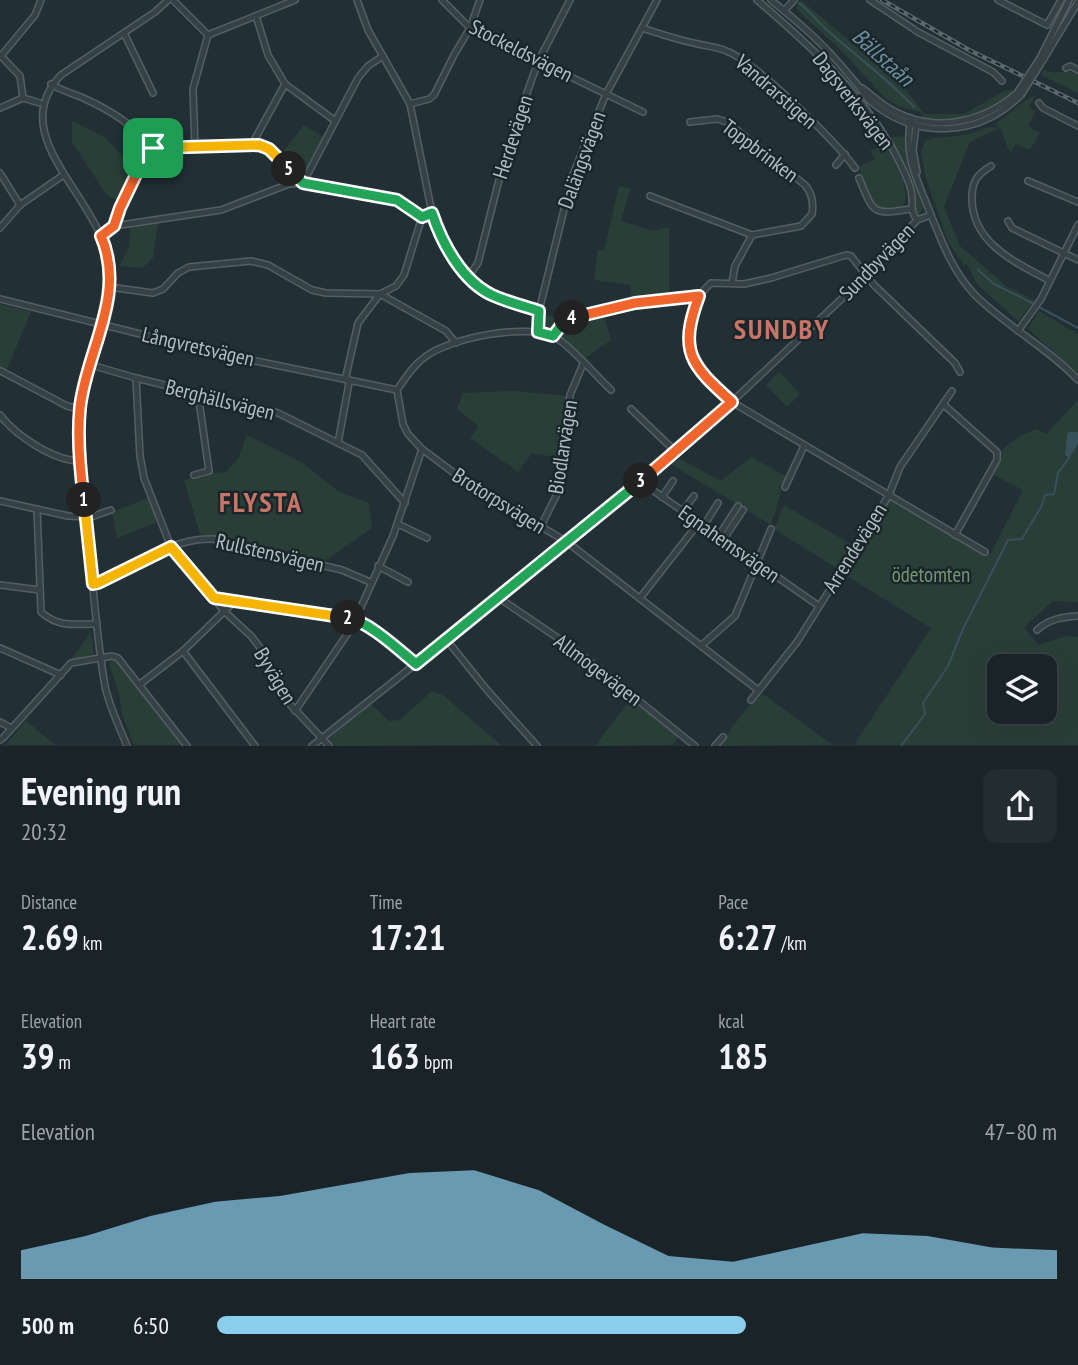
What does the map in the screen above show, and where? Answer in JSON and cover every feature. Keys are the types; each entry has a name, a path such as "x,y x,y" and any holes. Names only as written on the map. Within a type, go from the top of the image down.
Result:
{"street":[{"path":"23,98 20,76 0,56 35,15 41,0"},
{"path":"127,746 105,687 79,461 80,409 103,325 109,265 101,236 42,143 38,111 51,84 61,75 171,0 208,35"},
{"path":"208,35 295,0"},
{"path":"357,0 368,30 410,104 432,213 438,230 468,277 490,294 539,311"},
{"name":"Stockeldsvägen","path":"442,0 470,28 643,112"},
{"path":"410,104 434,95 470,28 480,0"},
{"name":"Herdevägen","path":"468,277 478,263 510,141 538,62 570,0"},
{"name":"Dalängsvägen","path":"538,332 539,311 572,177 606,94 657,0"},
{"name":"Dagsverksvägen","path":"757,0 802,38 836,72 876,124 907,180 912,193 911,209 918,220"},
{"path":"771,0 822,45 865,96 879,108 913,122 942,124 964,121 998,107 1019,94 1078,2"},
{"path":"784,11 794,0"},
{"path":"870,0 918,32 993,72 1002,81"},
{"path":"998,0 1047,25 1061,0"},
{"path":"1042,59 1069,0"},
{"path":"256,16 268,54 285,84 334,120"},
{"name":"Vandrarstigen","path":"642,28 724,49 738,57 805,114 845,154 855,168"},
{"path":"124,33 153,93"},
{"path":"195,147 193,89 208,35"},
{"path":"303,183 358,78 368,66 383,56"},
{"path":"1066,68 1070,66 1078,70"},
{"path":"51,84 105,108 124,120 153,148 259,145 269,149 303,183"},
{"path":"251,146 285,84"},
{"path":"0,108 23,98 40,103"},
{"path":"1039,103 1043,108 1078,125"},
{"name":"Toppbrinken","path":"690,122 717,118 727,122 810,191 813,207 801,226 752,234"},
{"path":"913,122 913,150 918,179 945,250 973,293 1078,380"},
{"path":"114,226 144,158 153,148"},
{"path":"836,165 845,154"},
{"path":"991,166 979,173 974,183 973,209 977,225 998,250 1051,281"},
{"path":"0,173 20,205"},
{"path":"0,228 20,205 62,176"},
{"path":"859,178 871,207 876,211 911,209"},
{"path":"1028,181 1078,202"},
{"path":"101,236 114,226 221,210 289,184 303,183 397,200 422,217"},
{"path":"650,196 752,234 735,266 733,283"},
{"path":"422,217 432,213"},
{"name":"Sundbyvägen","path":"312,746 499,598 676,452 867,275 918,220 931,215"},
{"path":"108,287 153,293 163,289 178,273 189,267 251,261 268,265 312,290 326,293 380,293 396,286 404,275 422,217"},
{"path":"1008,221 1012,228 1078,260"},
{"path":"1018,331 1041,299 1078,225"},
{"path":"960,372 955,363 874,285 851,256 846,255 744,284 711,283 699,296 692,313 690,356 697,370 732,402 985,552"},
{"path":"380,293 446,331 456,343"},
{"path":"338,443 349,383 346,376 358,323 380,293"},
{"path":"553,336 566,319 635,303 699,296"},
{"name":"Långvretsvägen","path":"0,299 212,352 397,390"},
{"path":"397,390 425,356 442,347 477,336 538,332 553,336 611,390"},
{"name":"Biodlarvägen","path":"540,528 561,486 570,396 583,364"},
{"name":"Berghällsvägen","path":"91,365 278,413 362,455 405,503"},
{"path":"1,371 67,406 80,409"},
{"name":"Byvägen","path":"136,378 140,456 144,478 171,547 224,611 251,636 264,653 286,700 329,746"},
{"name":"Brotorpsvägen","path":"397,390 403,424 422,449 466,482 567,542 758,690"},
{"name":"Arrendevägen","path":"751,700 797,642 889,495 900,467 952,391"},
{"path":"194,475 209,471 198,394"},
{"path":"943,404 997,452 997,460 956,535"},
{"path":"631,409 676,452"},
{"path":"0,415 8,426 25,439 68,461 79,461"},
{"path":"785,487 804,446"},
{"path":"295,711 352,627 398,524 422,449"},
{"path":"662,497 673,481"},
{"name":"Egnahemsvägen","path":"640,482 819,606"},
{"path":"682,512 694,496"},
{"path":"0,501 68,516 86,516 111,510"},
{"path":"640,598 718,503"},
{"path":"720,539 741,508"},
{"path":"37,509 41,612 53,622 69,625 97,624"},
{"path":"398,524 427,538"},
{"path":"702,645 735,616 771,529"},
{"name":"Rullstensvägen","path":"93,584 171,547 199,538 342,570 370,582"},
{"path":"378,566 408,582"},
{"path":"0,585 40,590"},
{"path":"214,598 354,619 416,664"},
{"name":"Allmogevägen","path":"499,598 576,651 695,746"},
{"path":"139,685 183,651 234,602"},
{"path":"1037,630 1058,618 1078,616"},
{"path":"446,639 486,690 537,746"},
{"path":"0,648 61,675"},
{"path":"183,651 255,746"},
{"path":"0,740 71,663 101,657 118,657 187,746"},
{"path":"0,722 11,728"},
{"path":"715,746 723,737"}],"green space":[{"path":"801,0 905,88 924,114 964,114 1004,91 1014,89 997,106 986,112 961,118 924,118 920,112 898,106 885,98 841,50 797,10"},
{"path":"1044,70 1078,74 1078,93 1041,75"},
{"path":"1036,95 1029,107 1036,111 1028,126 1040,133 1030,150 1016,144 1010,153 1000,128 970,142 944,207 960,246 1006,286 1034,300 1018,321 977,284 967,264 964,265 948,242 925,175 921,153 925,141 930,139 965,135 990,127 999,128 996,124 1020,104"},
{"path":"72,121 104,137 136,170 121,203 106,194 72,142"},
{"path":"304,125 324,138 304,176 280,156"},
{"path":"896,136 905,137 908,160 923,208 920,214 916,214 912,183 890,139"},
{"path":"885,144 904,183 905,199 903,206 884,209 876,206 858,167 875,159 870,151"},
{"path":"619,186 630,189 621,221 653,231 669,227 669,296 632,300 630,285 594,280 598,250 604,251"},
{"path":"158,223 153,258 142,268 119,266 129,247 130,227"},
{"path":"0,304 31,312 4,376 0,373"},
{"path":"1039,311 1078,334 1078,374 1028,329"},
{"path":"603,312 611,340 584,359 557,334 568,322"},
{"path":"541,314 561,319 554,330 545,332 541,329"},
{"path":"779,372 800,394 787,407 766,385"},
{"path":"513,391 567,396 561,458 532,453 518,472 470,438 479,426 457,409 463,393"},
{"name":"ödetomten","path":"1078,400 1078,432 1067,434 1065,455 1071,453 1078,444 1078,602 1053,601 1024,627 1038,645 1066,636 1078,637 1078,745 854,745 931,628 844,574 864,534 886,498 986,556 991,553 1023,490 992,474 1000,459 1000,452 1021,436 1037,429 1046,434"},
{"path":"247,435 303,463 339,492 369,503 372,528 325,561 200,534 184,480 226,472 238,459"},
{"path":"676,457 721,481 751,457 787,477 779,486 781,492 771,525 669,463"},
{"path":"148,498 158,522 117,538 112,512"},
{"path":"784,505 852,545 838,569 774,529"},
{"path":"91,631 94,655 71,660"},
{"path":"113,660 184,745 134,745 122,714 119,693 109,664"},
{"path":"432,691 444,696 501,745 328,744 328,739 371,704 389,721 400,720"},
{"path":"763,694 833,745 718,746 747,708"},
{"path":"631,698 679,737 672,745 595,746"},
{"path":"26,721 56,745 5,745"}],"water":[{"path":"1069,432 1078,432 1078,444 1069,458 1065,455"}],"waterway":[{"name":"Bällstaån","path":"799,3 914,107"},
{"name":"Bällstaån","path":"978,270 994,284 1034,304"},
{"name":"Bällstaån","path":"1039,307 1078,328"},
{"path":"901,746 925,714 923,703 948,666 963,629 1008,540 1022,539 1045,495 1054,494 1058,473 1069,458"}],"railway":[{"path":"882,0 969,50 1078,103"}],"district":[{"name":"SUNDBY","path":"782,329"},
{"name":"FLYSTA","path":"261,502"}],"route":[{"path":"259,145 269,149 303,183 397,200 422,217 432,213 452,255 468,277 490,294 539,311 538,332 553,336 566,319 635,303 699,296 692,313 690,356 697,370 732,402 640,482 416,664 354,619 214,598 171,547 93,584 79,461 80,409 83,390 102,332 107,303 109,265 101,236 114,226 144,158 153,148 259,145"}]}
